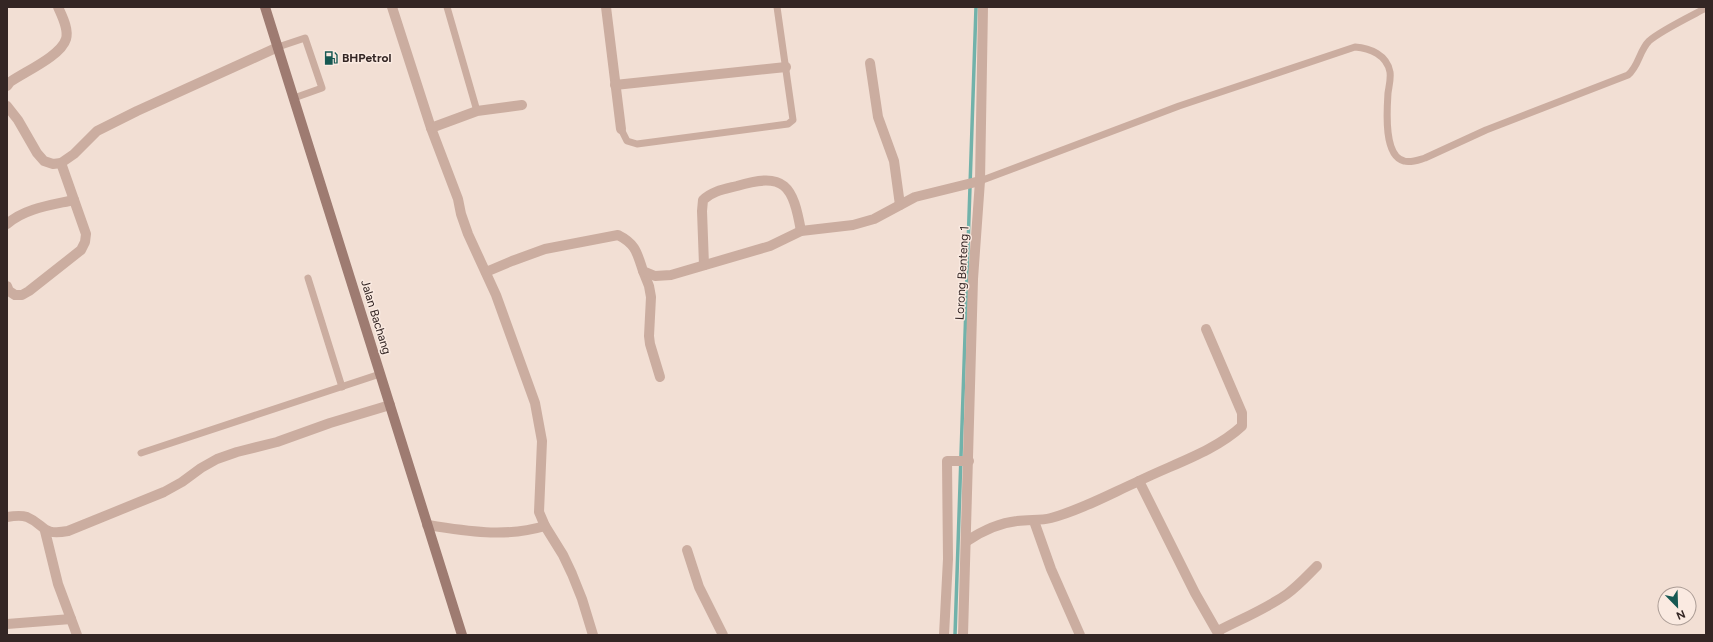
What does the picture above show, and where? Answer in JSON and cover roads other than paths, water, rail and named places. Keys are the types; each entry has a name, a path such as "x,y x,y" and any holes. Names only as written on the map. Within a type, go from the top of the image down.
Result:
{"street":[{"path":"7,86 10,82 48,59 63,46 67,38 66,29 58,7"},
{"name":"Jalan Bachang","path":"265,7 462,635"},
{"path":"392,7 431,128 456,194 468,234 508,325 535,403 542,441 539,512 545,526 563,555 572,574 582,599 593,635"},
{"path":"606,7 621,129"},
{"name":"Lorong Benteng 1","path":"963,635 967,541 967,461 983,7"},
{"path":"7,106 18,120 37,153 44,161 52,164 61,163 74,154 97,131 137,111 278,47"},
{"path":"870,63 878,117 894,162 900,205"},
{"path":"615,85 786,67"},
{"path":"431,128 478,111 522,106"},
{"path":"7,286 9,291 15,295 22,295 81,250 85,242 86,234 61,163"},
{"path":"704,266 702,211 703,200 709,194 753,181 768,180 778,183 790,192 796,204 800,231"},
{"path":"643,271 655,276 671,275 770,246 800,231 853,225 874,219 915,197 977,182"},
{"path":"7,224 22,214 33,210 74,200"},
{"path":"486,272 512,260 545,249 618,235 629,240 636,251 649,286 651,297 649,336 660,377"},
{"path":"967,541 977,534 1003,523 1019,520 1034,521 1064,514 1204,452 1232,435 1242,426 1242,413 1206,329"},
{"path":"7,517 26,517 45,531 55,533 68,531 164,492 217,459 237,452 277,442 330,423 390,405"},
{"path":"944,635 948,560 947,461 967,461"},
{"path":"1139,481 1195,593 1219,633 1287,594 1317,566"},
{"path":"1034,521 1051,569 1080,635"},
{"path":"427,525 484,534 528,531 545,526"},
{"path":"45,531 58,584 77,635"},
{"path":"687,550 700,587 723,635"},
{"path":"7,624 71,619"}],"lane":[{"path":"447,7 478,111"},
{"path":"621,129 627,141 637,144 788,124 793,120 777,7"},
{"path":"977,182 1179,106 1355,47 1364,48 1378,53 1385,59 1390,71 1387,104 1389,139 1395,156 1403,161 1411,162 1431,155 1514,119 1628,75 1634,70 1650,41 1706,8"},
{"path":"278,47 305,38 322,88 294,98"},
{"path":"308,278 342,387"},
{"path":"141,453 380,374"}],"waterway":[{"path":"955,635 976,7"}],"place":[{"name":"BHPetrol","path":"331,58"}]}
